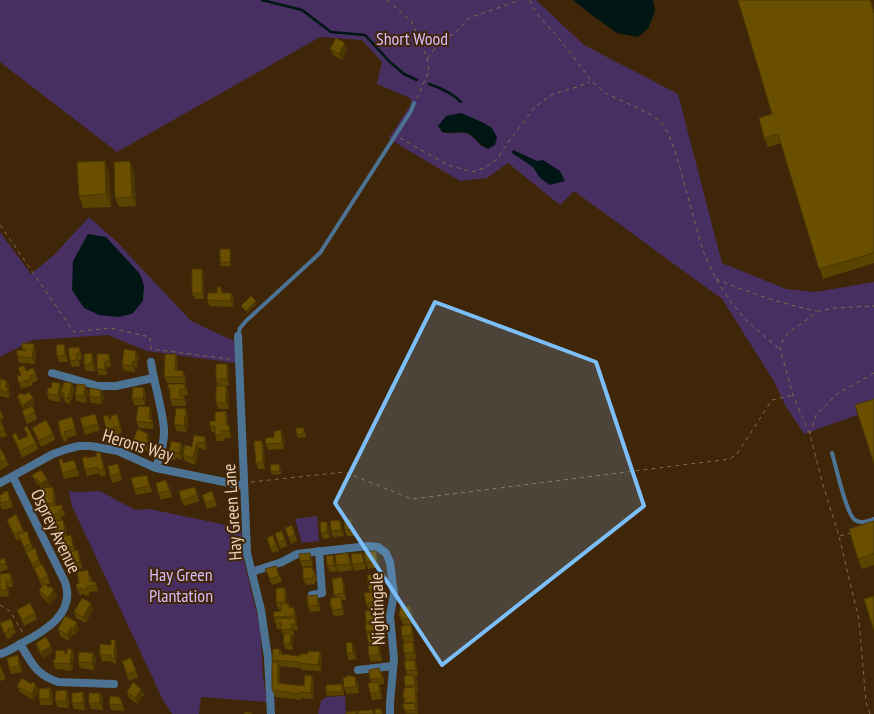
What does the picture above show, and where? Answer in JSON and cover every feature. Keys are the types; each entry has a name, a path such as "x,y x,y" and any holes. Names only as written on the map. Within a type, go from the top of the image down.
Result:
{"street":[{"name":"Hay Green Lane","path":"238,336 247,553 261,610 268,658 271,714"},
{"path":"151,362 164,430 163,443 156,468"},
{"path":"52,373 98,386 116,386 153,378"},
{"name":"Herons Way","path":"0,483 53,454 79,446 118,451 156,468 244,483"},
{"name":"Osprey Avenue","path":"0,654 46,630 62,613 68,595 65,582 13,477"},
{"name":"Nightingale","path":"252,572 282,562 297,554 368,546 378,547 386,553 390,562 394,594 390,616 394,659 390,714"},
{"path":"312,595 322,593 319,551"},
{"path":"24,642 39,673 49,679 58,682 114,684"},
{"path":"358,670 393,666"}],"lane":[{"path":"238,336 240,328 246,321 320,253 396,135 414,103"},
{"path":"832,453 849,512 855,521 863,522 874,519"}],"path":[{"path":"387,0 412,22 427,58 428,71 414,103"},
{"path":"427,58 442,38 454,34 469,18 517,0"},
{"path":"530,0 539,16 557,36 591,81 607,94 646,112 660,121 668,132 704,251 716,279 730,301 747,321 780,349"},
{"path":"396,135 448,165 472,172 484,168 497,160 535,107 553,94 591,81"},
{"path":"0,225 74,332 110,328 150,337 151,349 240,361"},
{"path":"716,279 744,291 788,305 819,311 834,308 874,306"},
{"path":"819,311 790,331 783,339 780,349 793,395 810,435 839,536 859,620 866,702 870,714"},
{"path":"810,435 816,415 836,394 874,373"},
{"path":"244,483 344,472 412,499 730,459 737,454 772,400 793,395"},
{"path":"839,536 854,532"},
{"path":"0,605 10,612 24,642"}],"highlighted area":[{"path":"435,302 596,362 644,506 442,665 335,503"}],"green space":[{"name":"Short Wood","path":"0,0 536,0 584,45 678,94 722,263 786,289 815,292 874,282 874,409 804,434 785,405 775,383 722,299 574,191 560,205 508,163 487,178 460,181 389,138 412,103 410,98 377,84 382,62 362,40 320,37 117,152 0,62","holes":["492,128 482,147 473,137 466,133 442,132"]},
{"path":"89,217 116,241 191,321 234,341 236,363 147,351 108,335 32,340 0,357 0,232 31,274 54,255"},
{"name":"Hay Green Plantation","path":"69,491 100,491 135,510 149,509 241,528 244,562 260,627 263,676 267,702 201,697 199,714 172,714 163,700 72,506"},
{"path":"317,516 319,541 302,543 295,519"},
{"path":"345,696 346,714 318,714 321,701 326,697"}],"shaded area":[{"path":"573,0 653,0 655,11 648,29 638,37 617,33"},
{"path":"461,113 492,128 497,137 495,145 488,149 467,133 442,132 438,126 446,116"},
{"path":"513,150 537,161 543,160 560,171 565,181 550,185 540,178 533,167 512,153"},
{"path":"88,234 106,237 140,274 144,286 143,301 132,314 118,317 99,315 84,308 72,290 73,261"}],"building":[{"path":"738,0 870,0 874,13 874,253 819,269 778,134 764,138 759,118 772,114"},
{"path":"336,38 345,43 339,54 330,49"},
{"path":"105,161 106,194 79,196 77,162"},
{"path":"130,161 132,197 115,198 114,162"},
{"path":"220,249 230,249 230,262 220,262"},
{"path":"192,269 202,269 202,293 192,293"},
{"path":"217,287 221,287 221,293 231,293 231,301 207,300 208,293 217,293"},
{"path":"251,296 256,301 246,311 241,306"},
{"path":"22,343 34,344 32,358 17,356 17,350 25,351 25,349 22,349"},
{"path":"64,344 65,355 57,356 56,345"},
{"path":"79,347 80,353 76,354 77,360 70,361 68,348"},
{"path":"124,349 136,351 135,361 133,361 132,366 122,365"},
{"path":"92,353 92,364 84,365 84,354"},
{"path":"97,354 109,354 109,361 105,361 105,369 97,369"},
{"path":"165,354 176,354 175,370 183,371 183,377 164,377"},
{"path":"216,364 227,364 227,379 216,379"},
{"path":"24,365 26,371 33,368 36,374 30,376 31,379 19,383 17,376 21,375 18,368"},
{"path":"0,379 7,381 5,387 8,388 7,392 0,390"},
{"path":"52,382 60,383 58,395 47,394"},
{"path":"64,382 72,383 68,398 64,397 64,393 61,393"},
{"path":"77,384 85,385 84,396 75,395"},
{"path":"168,384 185,384 185,389 180,389 180,396 184,396 184,399 170,399"},
{"path":"216,386 226,386 226,403 216,403"},
{"path":"133,387 144,388 143,399 132,398"},
{"path":"90,388 101,390 100,398 89,396"},
{"path":"29,392 33,398 23,405 17,396 21,393 24,395"},
{"path":"874,399 874,464 855,405"},
{"path":"32,406 35,412 25,417 22,411"},
{"path":"138,406 150,407 149,419 152,419 151,423 136,421"},
{"path":"176,408 186,409 184,426 174,424"},
{"path":"226,411 226,425 229,425 229,431 221,431 221,435 215,435 215,426 210,426 210,421 215,421 215,412"},
{"path":"95,414 98,424 83,428 80,418"},
{"path":"117,414 120,426 106,429 103,416 108,415 109,420 111,416"},
{"path":"72,417 75,429 64,432 65,435 61,436 58,421"},
{"path":"0,419 4,430 0,432"},
{"path":"46,420 53,433 39,441 32,428"},
{"path":"27,426 36,443 20,451 12,435 16,433 19,440 28,436 24,428"},
{"path":"296,428 304,428 304,434 297,435"},
{"path":"138,429 148,434 145,446 133,440"},
{"path":"281,430 282,443 266,444 265,438 274,437 274,431"},
{"path":"194,435 205,437 204,443 197,442 193,458 183,455 185,445 192,447"},
{"path":"171,441 181,443 179,453 169,453"},
{"path":"254,441 262,441 263,462 256,463"},
{"path":"0,449 6,459 0,462"},
{"path":"100,452 104,469 98,470 97,467 85,470 82,458 97,456 96,453"},
{"path":"62,459 63,463 74,460 77,469 62,473 59,460"},
{"path":"118,464 120,474 110,476 108,466"},
{"path":"279,464 280,471 271,472 270,465"},
{"path":"41,470 47,479 40,484 32,475"},
{"path":"147,475 149,486 134,489 131,478"},
{"path":"166,480 169,491 158,493 156,483"},
{"path":"53,487 54,503 42,504 42,488"},
{"path":"195,487 197,495 181,500 179,491"},
{"path":"8,491 10,501 0,503 0,495"},
{"path":"212,491 215,500 205,503 202,495"},
{"path":"62,505 62,510 59,510 59,514 49,515 49,511 45,511 45,506"},
{"path":"16,514 23,530 14,534 7,520"},
{"path":"351,519 352,529 345,530 344,520"},
{"path":"63,520 65,532 56,532 53,521"},
{"path":"340,520 341,530 331,531 330,521"},
{"path":"874,521 874,554 858,559 849,529"},
{"path":"320,522 327,522 327,532 321,533"},
{"path":"292,525 295,535 288,537 285,528"},
{"path":"27,531 31,543 24,547 18,535"},
{"path":"282,531 285,540 278,542 275,533"},
{"path":"71,535 73,546 65,548 60,537"},
{"path":"273,535 276,545 270,547 267,538"},
{"path":"35,548 39,560 32,564 26,552"},
{"path":"78,550 80,562 72,563 67,553"},
{"path":"376,551 377,561 366,562 364,552"},
{"path":"310,553 311,560 300,561 299,554"},
{"path":"348,553 350,564 336,565 335,555"},
{"path":"362,553 364,563 352,564 351,554"},
{"path":"333,555 334,565 327,566 326,556"},
{"path":"4,558 6,563 0,565 0,560"},
{"path":"42,564 48,576 40,580 34,568"},
{"path":"276,566 279,576 270,579 265,569"},
{"path":"312,567 312,570 314,570 313,578 303,579 303,568"},
{"path":"88,570 90,582 95,582 96,585 87,586 87,589 77,589 76,584 79,583 77,572"},
{"path":"10,573 11,580 6,581 7,590 0,590 0,574"},
{"path":"377,574 379,588 369,590 367,575"},
{"path":"342,577 344,593 334,595 332,579"},
{"path":"45,584 54,590 47,598 39,590"},
{"path":"276,588 285,588 285,602 276,602"},
{"path":"375,592 376,602 366,603 364,593"},
{"path":"317,595 318,605 308,606 307,596"},
{"path":"874,596 874,631 864,599"},
{"path":"341,597 342,609 332,610 332,606 330,606 331,598"},
{"path":"82,598 91,603 83,617 74,612"},
{"path":"30,603 35,613 22,620 17,610"},
{"path":"281,604 289,604 289,608 294,607 294,616 274,617 273,612 281,611"},
{"path":"410,606 411,618 401,619 401,616 399,616 400,607"},
{"path":"375,610 376,621 366,622 365,611"},
{"path":"65,616 77,622 73,629 71,627 67,635 58,629"},
{"path":"295,618 295,624 291,624 292,629 281,630 281,622 275,623 275,619"},
{"path":"11,619 14,627 4,633 0,623"},
{"path":"376,623 376,630 366,631 365,624"},
{"path":"411,625 412,635 402,636 401,626"},
{"path":"377,632 378,642 368,643 367,633"},
{"path":"284,634 291,634 290,643 283,643"},
{"path":"46,637 51,646 41,652 36,643"},
{"path":"111,639 115,640 114,658 111,658 111,655 100,655 100,644 111,645"},
{"path":"352,642 353,653 347,654 346,643"},
{"path":"413,642 414,652 404,653 403,643"},
{"path":"378,644 379,654 369,656 368,646"},
{"path":"67,649 72,649 70,664 53,663 56,650 65,651 64,653 67,654"},
{"path":"273,649 280,649 279,654 300,656 300,654 308,654 308,651 320,652 318,665 272,660"},
{"path":"79,652 93,653 92,663 78,662"},
{"path":"18,655 19,666 9,668 7,658"},
{"path":"131,658 136,671 127,674 122,661"},
{"path":"415,660 416,670 406,671 404,661"},
{"path":"272,662 278,662 278,683 304,686 305,675 312,676 311,693 299,692 299,694 272,690"},
{"path":"379,668 382,678 370,679 369,670"},
{"path":"351,675 351,677 355,676 356,686 344,688 343,678"},
{"path":"414,675 415,685 405,686 404,676"},
{"path":"22,678 36,685 31,694 17,686"},
{"path":"133,682 141,689 135,698 127,692"},
{"path":"378,682 380,692 370,693 368,683"},
{"path":"342,684 342,692 326,692 326,685"},
{"path":"415,687 416,702 405,703 405,698 403,698 404,688"},
{"path":"50,688 50,699 39,699 39,689"},
{"path":"67,690 66,701 55,701 56,691"},
{"path":"83,692 83,703 72,703 72,693"},
{"path":"89,693 100,693 100,703 89,703"},
{"path":"110,696 119,697 122,705 109,704"},
{"path":"415,703 416,710 405,711 402,704"},
{"path":"375,709 381,709 382,714 375,714"},
{"path":"373,710 373,714 358,714 358,711"},
{"path":"356,711 356,714 346,714 346,712"}],"waterway":[{"path":"262,0 302,10 331,32 365,35 390,62 404,74 417,80"},
{"path":"429,84 446,91 461,102"}]}
